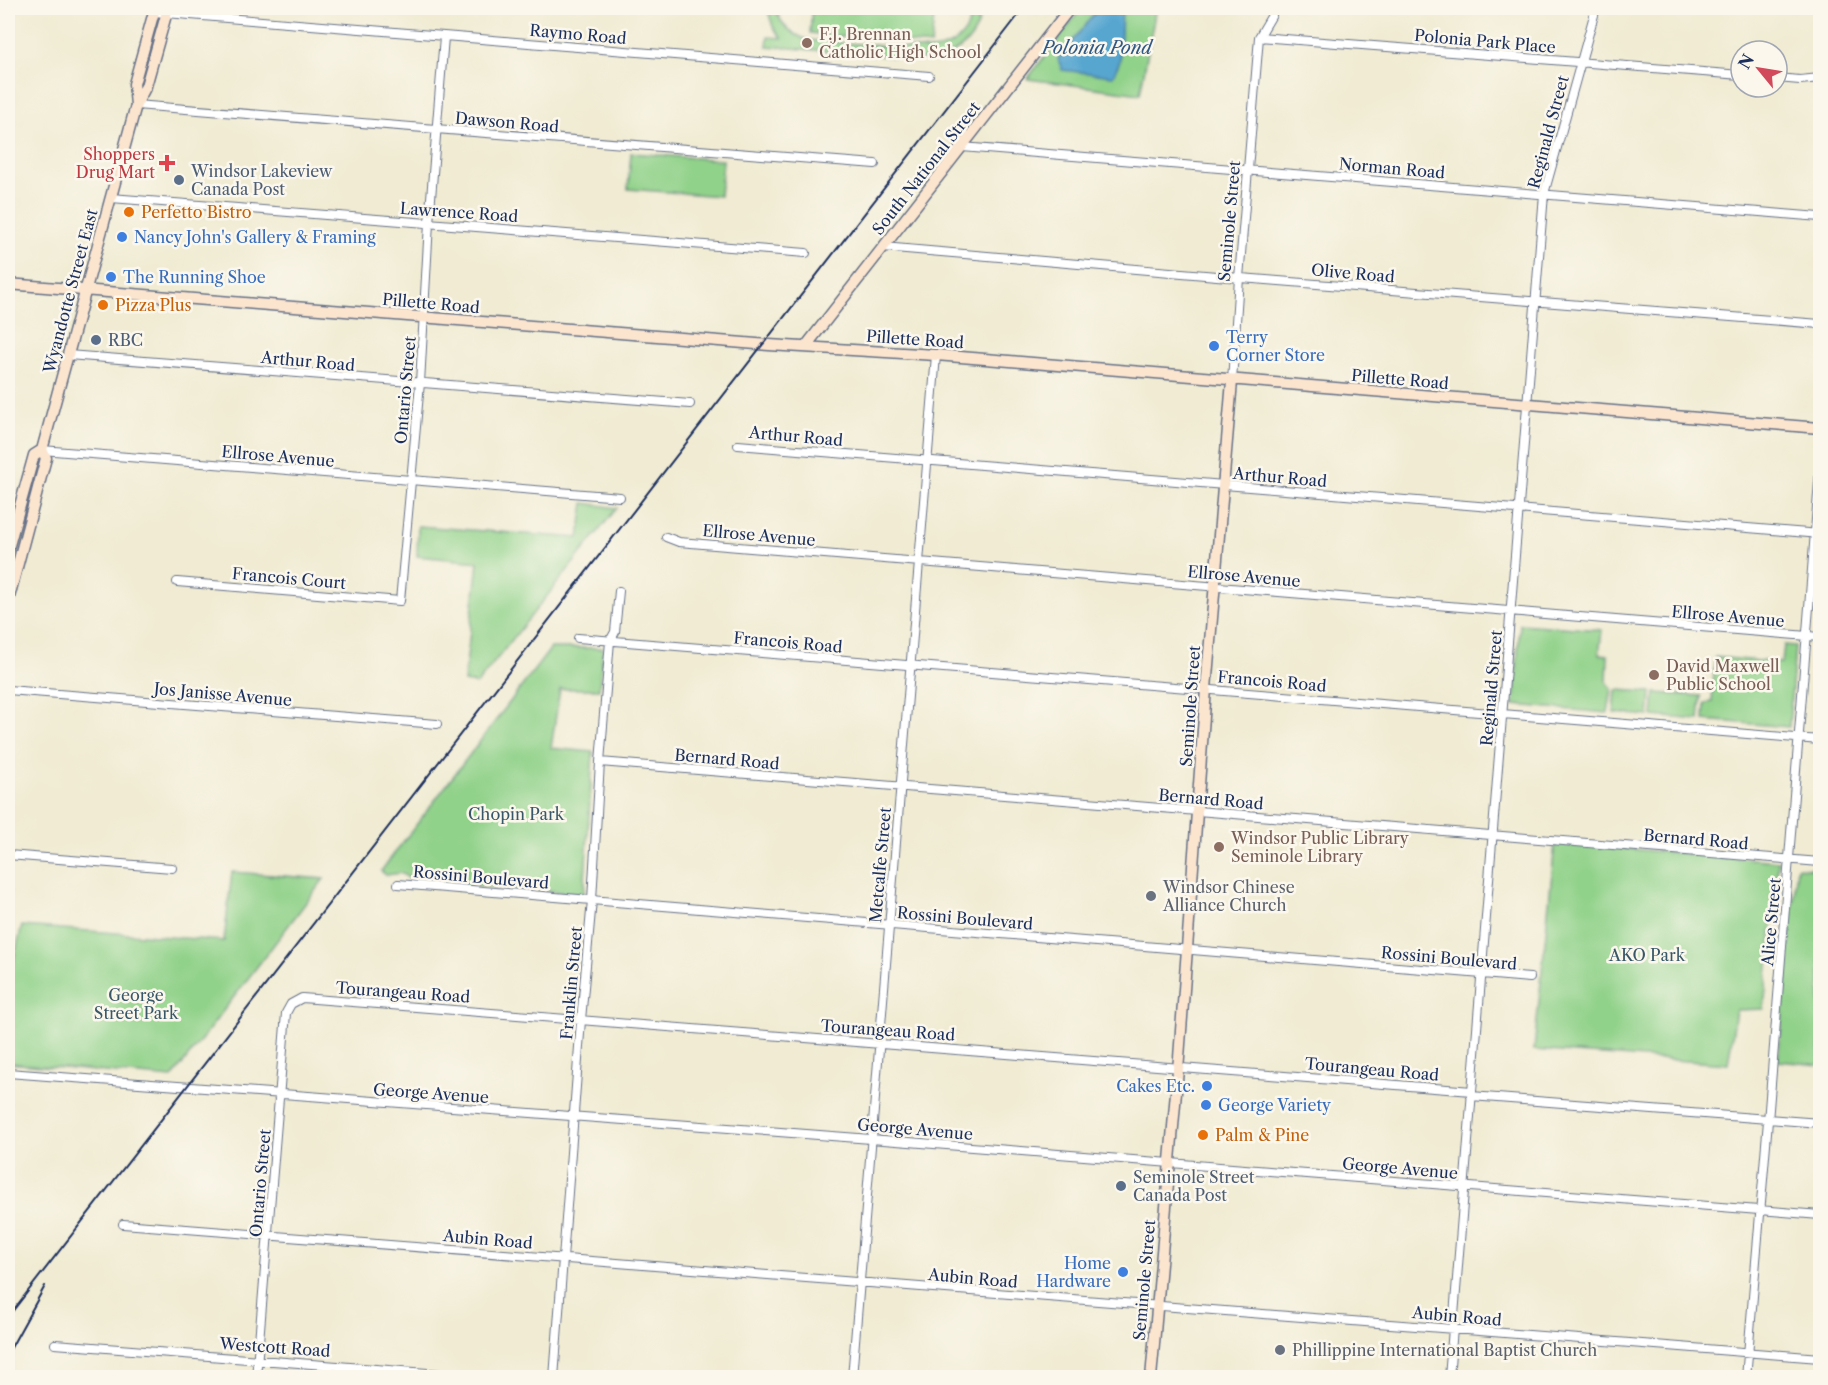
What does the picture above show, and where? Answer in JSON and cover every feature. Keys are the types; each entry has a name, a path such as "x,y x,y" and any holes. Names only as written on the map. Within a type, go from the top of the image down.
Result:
{"street":[{"name":"South National Street","path":"806,346 1070,8"},
{"path":"1259,37 1272,15 1273,8"},
{"name":"Reginald Street","path":"1449,1377 1544,194 1596,8"},
{"name":"Raymo Road","path":"155,10 444,37 929,76"},
{"name":"Wyandotte Street East","path":"136,105 134,84 155,10"},
{"name":"Wyandotte Street East","path":"8,601 46,459 42,450 84,291 136,105 146,86 167,11"},
{"name":"Ontario Street","path":"400,602 420,383 429,223 444,37"},
{"name":"Polonia Park Place","path":"1259,37 1729,74"},
{"name":"Seminole Street","path":"1151,1377 1178,1066 1259,37"},
{"path":"1789,79 1821,78"},
{"name":"Dawson Road","path":"136,105 875,164"},
{"name":"Norman Road","path":"962,147 1821,217"},
{"name":"Lawrence Road","path":"111,198 806,253"},
{"name":"Olive Road","path":"883,247 1821,324"},
{"name":"Pillette Road","path":"8,285 936,356 1821,428"},
{"name":"Arthur Road","path":"68,354 690,404"},
{"name":"Metcalfe Street","path":"852,1377 936,356"},
{"name":"Arthur Road","path":"738,445 1818,534"},
{"name":"Wyandotte Street East","path":"8,549 34,454 42,450"},
{"name":"Ellrose Avenue","path":"42,450 620,497"},
{"name":"Alice Street","path":"1746,1377 1807,636 1818,534 1821,469"},
{"name":"Ellrose Avenue","path":"666,537 679,542 1821,637"},
{"name":"Francois Court","path":"177,582 400,602"},
{"name":"Franklin Street","path":"554,1377 610,641 615,632 619,591"},
{"name":"Francois Road","path":"578,638 1821,740"},
{"name":"Jos Janisse Avenue","path":"8,690 437,724"},
{"name":"Bernard Road","path":"600,762 1821,862"},
{"path":"8,855 172,868"},
{"name":"Rossini Boulevard","path":"398,884 1530,978"},
{"name":"Ontario Street","path":"256,1377 286,1013 291,1004 302,998"},
{"name":"Tourangeau Road","path":"302,998 1178,1066 1821,1123"},
{"name":"George Avenue","path":"8,1073 1821,1215"},
{"name":"Aubin Road","path":"123,1224 1821,1358"},
{"name":"Westcott Road","path":"55,1344 492,1377"}],"green space":[{"path":"767,8 776,8 787,28 808,40 932,50 948,46 961,37 969,25 972,8 980,8 977,28 967,43 960,49 932,60 767,46 768,37 782,38 773,27"},
{"path":"812,8 935,8 931,45 810,33"},
{"path":"1082,8 1147,8 1149,11 1156,8 1140,94 1027,79"},
{"path":"631,153 723,160 720,196 628,189"},
{"path":"584,503 617,508 477,684 464,682 478,562 417,556 418,526 579,538"},
{"path":"1520,624 1602,630 1599,654 1608,655 1607,682 1612,689 1608,713 1514,705"},
{"path":"1784,645 1795,646 1789,727 1704,720 1705,703 1712,702 1715,657 1782,663"},
{"name":"Chopin Park","path":"551,648 603,648 599,689 560,689 551,748 593,752 584,894 410,880 402,873 386,875 381,871"},
{"path":"1616,690 1651,692 1649,716 1614,713"},
{"path":"1655,693 1701,696 1699,720 1653,716"},
{"name":"AKO Park","path":"1555,843 1778,861 1764,1009 1736,1010 1728,1064 1534,1050"},
{"path":"1797,867 1820,869 1820,1065 1778,1061"},
{"name":"George Street Park","path":"232,872 324,879 172,1078 8,1063 8,982 22,926 224,941"}],"water":[{"name":"Polonia Pond","path":"1099,8 1122,8 1120,61 1113,76 1062,70 1058,59"}],"railway":[{"path":"8,1317 1024,8"},
{"path":"8,1353 45,1286"}],"place":[{"name":"F.J. Brennan Catholic High School","path":"807,43"},
{"name":"Shoppers Drug Mart","path":"167,163"},
{"name":"Windsor Lakeview Canada Post","path":"179,180"},
{"name":"Perfetto Bistro","path":"129,212"},
{"name":"Nancy John's Gallery & Framing","path":"122,237"},
{"name":"The Running Shoe","path":"111,277"},
{"name":"Pizza Plus","path":"103,305"},
{"name":"RBC","path":"96,340"},
{"name":"Terry Corner Store","path":"1214,346"},
{"name":"David Maxwell Public School","path":"1654,675"},
{"name":"Windsor Public Library Seminole Library","path":"1219,847"},
{"name":"Windsor Chinese Alliance Church","path":"1151,896"},
{"name":"Cakes Etc.","path":"1207,1086"},
{"name":"George Variety","path":"1206,1105"},
{"name":"Palm & Pine","path":"1203,1135"},
{"name":"Seminole Street Canada Post","path":"1121,1186"},
{"name":"Home Hardware","path":"1123,1272"},
{"name":"Phillippine International Baptist Church","path":"1280,1350"}]}
